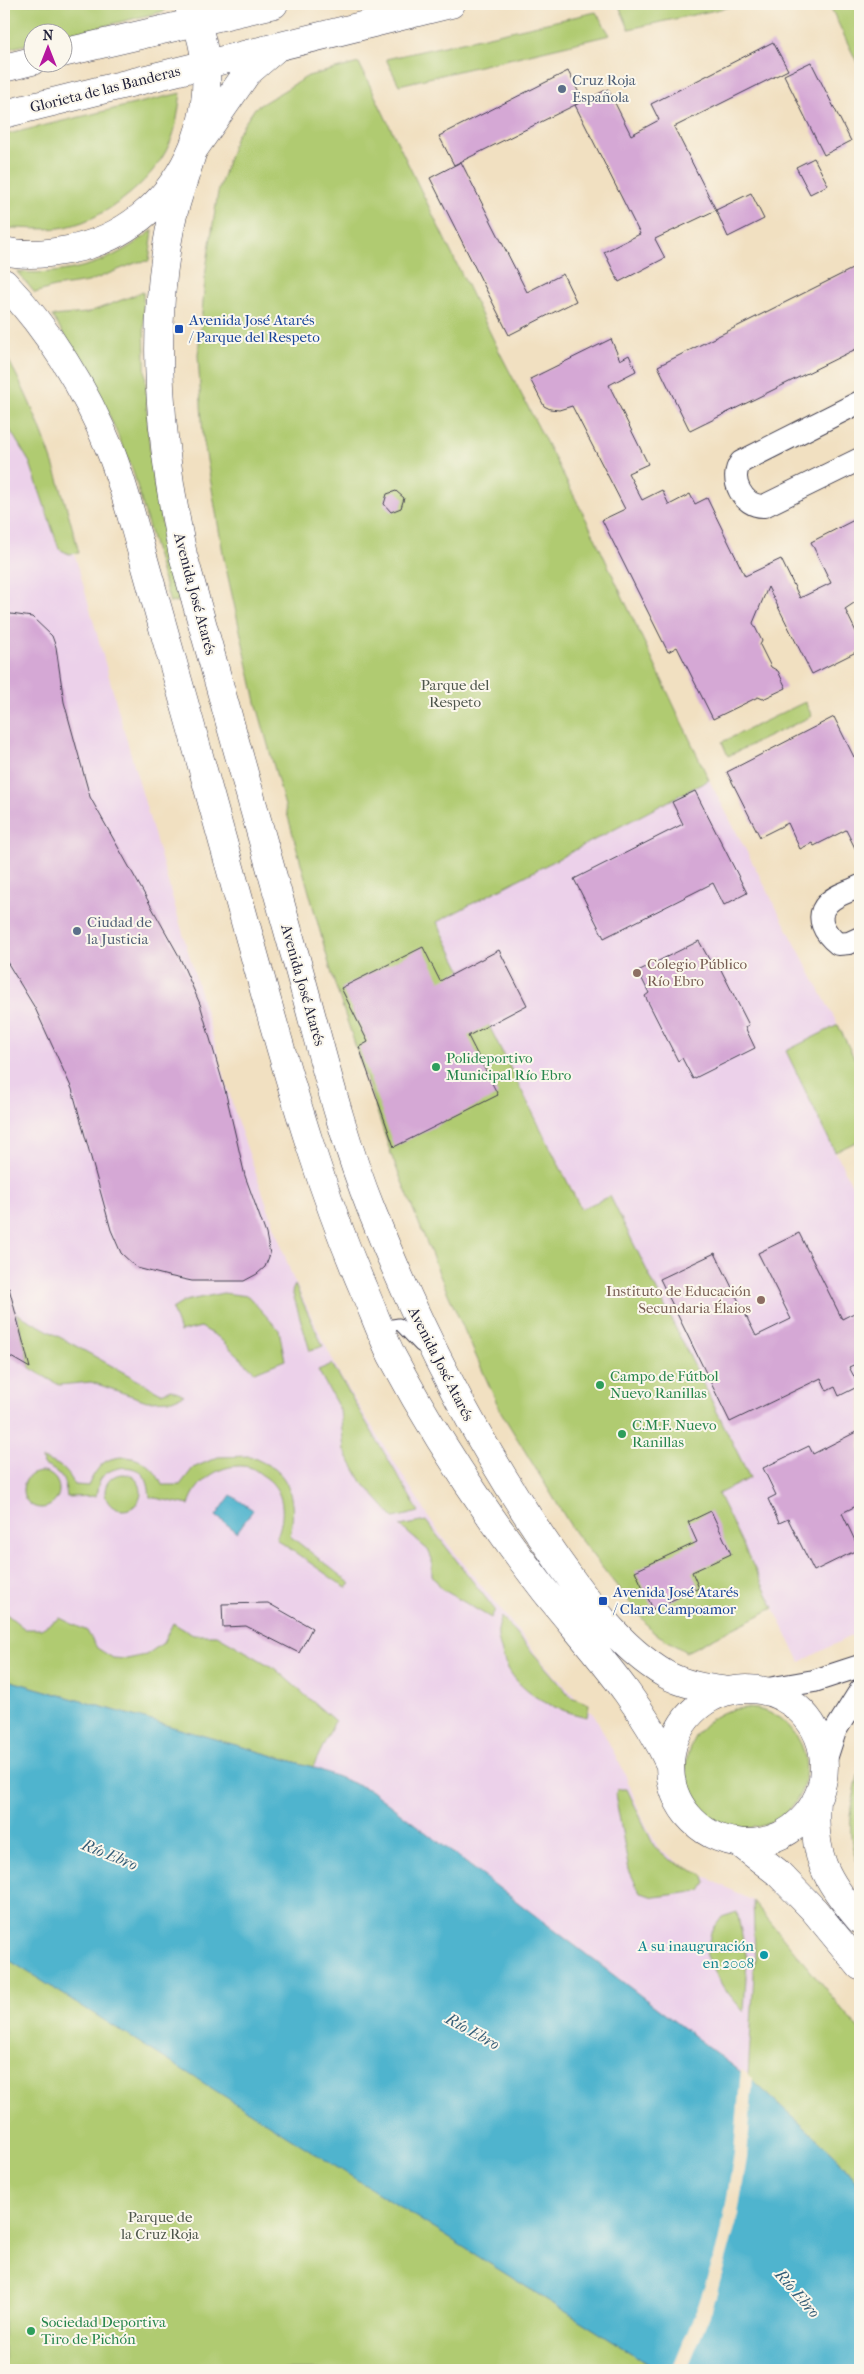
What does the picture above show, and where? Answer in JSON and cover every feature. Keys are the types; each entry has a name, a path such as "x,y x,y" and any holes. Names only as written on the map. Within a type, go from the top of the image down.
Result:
{"main road":[{"name":"Glorieta de las Banderas","path":"4,114 451,4"},
{"path":"72,50 192,12 264,5"},
{"path":"192,12 207,64 205,108 193,150"},
{"path":"4,251 46,254 83,247 118,233 149,211 174,183 193,150 247,73 278,46"},
{"path":"4,68 22,64"},
{"name":"Avenida José Atarés","path":"193,150 172,223 161,295 159,330 158,364 163,435 176,522 189,576 344,1125 370,1206 411,1305 444,1374 482,1443 529,1519 594,1609 639,1655 662,1672 688,1684 728,1691"},
{"path":"4,284 26,308 72,372 110,450 148,576 290,1082 328,1200 350,1260 390,1352 427,1418 477,1498 545,1590 630,1697 659,1741 670,1765"},
{"path":"745,1688 762,1690 778,1695 794,1704 806,1716 816,1731 822,1748 824,1765 822,1783 816,1800 797,1825 769,1840 738,1842 720,1838 703,1829 689,1817 678,1802 672,1784 670,1765 674,1740 686,1718 705,1701 728,1691 745,1688"},
{"path":"816,1800 815,1835 818,1853 827,1877 842,1900 860,1920"},
{"path":"738,1842 777,1872 814,1910 860,1966"}],"street":[{"path":"860,402 741,462 736,468 736,476 743,497 748,503 756,507 764,506 860,459"},
{"path":"860,886 828,902 821,913 822,924 828,936 838,944 849,943 860,938"},
{"path":"762,1690 814,1681 860,1666"},
{"path":"824,1765 836,1731 860,1691"}],"lane":[{"path":"380,1328 392,1324 404,1327 444,1374"}],"shaded area":[{"path":"4,360 50,466 123,727 237,1120 292,1276 342,1379 439,1533 547,1667 582,1705 594,1714 626,1776 640,1813 658,1848 682,1865 753,1901 755,1957 748,2077 370,1790 4,1679"},
{"path":"709,780 838,1025 786,1051 860,1202 860,1631 800,1662 718,1493 610,1196 582,1209 437,922"}],"green space":[{"path":"4,4 159,4 165,11 72,34 72,22 22,22 22,46 4,50"},
{"path":"628,4 743,4 629,29 619,6"},
{"path":"836,4 860,4 860,69 830,6"},
{"path":"596,12 610,35 399,85 386,59"},
{"name":"Parque del Respeto","path":"359,63 500,353 588,523 709,780 437,922 581,1209 610,1196 750,1478 718,1494 774,1608 686,1652 653,1632 575,1533 501,1412 441,1278 392,1157 333,978 256,702 224,559 203,437 198,355 206,269 218,192 236,136 255,108 308,76"},
{"path":"181,93 176,126 169,145 151,173 123,199 108,210 75,225 47,229 9,228 4,226 4,135"},
{"path":"153,230 149,261 138,262 88,282 54,287 35,293 17,272 54,272 89,265 122,251"},
{"path":"143,292 146,399 153,479 163,529 183,600 170,603 133,471 110,417 85,366 52,316 87,313"},
{"path":"4,352 39,425 57,475 79,553 69,554 59,549 30,463 4,420"},
{"path":"805,702 812,716 728,756 722,742"},
{"path":"838,1025 860,1070 860,1140 835,1152 786,1051"},
{"path":"295,1285 323,1346 310,1351 292,1291"},
{"path":"223,1293 248,1296 279,1330 285,1360 255,1372 218,1337 201,1327 180,1332 172,1309 185,1301"},
{"path":"16,1313 161,1393 172,1389 184,1395 172,1400 147,1401 91,1382 59,1385 30,1368"},
{"path":"332,1364 419,1512 394,1518 362,1482 344,1450 340,1410 318,1370"},
{"path":"250,1456 275,1469 286,1483 292,1500 290,1536 351,1584 346,1588 276,1539 282,1512 280,1495 270,1481 256,1470 239,1466 220,1470 197,1488 189,1505 150,1497 145,1477 135,1469 124,1467 108,1472 103,1476 99,1482 96,1496 67,1497 65,1485 61,1477 54,1470 43,1465 42,1459 62,1468 75,1485 88,1486 94,1474 103,1463 119,1457 127,1457 148,1466 154,1471 162,1485 180,1485 193,1468 218,1457"},
{"path":"41,1472 54,1477 59,1490 54,1503 41,1508 28,1503 23,1490 28,1477"},
{"path":"123,1474 136,1479 141,1492 136,1505 123,1510 110,1505 105,1492 110,1479"},
{"path":"426,1521 495,1610 491,1618 442,1589 432,1575 432,1559 428,1550 400,1526"},
{"path":"4,1612 25,1629 41,1629 60,1618 87,1631 97,1648 113,1658 127,1659 146,1655 163,1643 173,1623 193,1635 217,1635 274,1668 335,1721 313,1767 4,1679"},
{"path":"502,1617 571,1697 589,1704 587,1717 546,1703 522,1687 506,1664 501,1650 498,1630"},
{"path":"746,1708 769,1712 789,1725 802,1745 806,1768 802,1791 789,1811 769,1824 746,1828 723,1824 703,1811 690,1791 686,1768 690,1745 703,1725 723,1712"},
{"path":"860,1766 860,1868 852,1843 851,1818"},
{"path":"618,1789 627,1789 654,1846 669,1859 703,1875 706,1883 701,1891 655,1897 640,1893 629,1870 615,1794"},
{"path":"753,1901 860,2031 860,2187 834,2154 748,2077 755,1957"},
{"path":"737,1912 747,1959 744,2012 723,1987 706,1956 711,1932 722,1917"},
{"name":"Parque de la Cruz Roja","path":"4,1957 28,1971 658,2370 4,2370"}],"water":[{"path":"231,1495 253,1510 237,1532 216,1516"},
{"name":"Río Ebro","path":"4,1679 313,1767 370,1790 753,2081 834,2154 860,2187 860,2370 658,2370 4,1957"}],"pier":[{"path":"741,2069 753,2078 747,2158 737,2220 713,2307 687,2370 672,2370 698,2306 716,2251 724,2216 734,2153"}],"building":[{"path":"773,42 788,70 674,127 716,210 655,239 665,258 619,282 604,252 640,234 575,105 608,89 631,135 659,120 651,104"},
{"path":"811,62 851,141 824,155 784,75"},
{"path":"568,71 583,101 454,165 439,136"},
{"path":"814,158 828,185 810,194 796,167"},
{"path":"461,162 527,292 563,274 576,301 509,335 430,178"},
{"path":"751,193 764,219 728,237 716,210"},
{"path":"860,265 860,347 690,431 658,366"},
{"path":"611,339 620,360 629,355 636,371 609,385 648,464 628,473 642,500 662,490 669,505 690,494 695,504 707,498 745,576 781,559 800,598 831,583 811,542 860,517 860,599 845,609 860,640 860,650 812,674 768,587 753,623 762,641 760,645 771,667 778,671 786,688 763,699 758,697 713,719 677,647 668,652 602,520 625,509 572,406 559,410 544,406 530,379"},
{"path":"396,491 404,498 401,508 391,512 384,504 387,494"},
{"path":"4,613 32,617 52,636 56,647 64,702 90,797 179,956 200,1004 225,1090 245,1176 266,1234 270,1254 265,1267 244,1281 192,1281 168,1276 137,1268 121,1253 111,1230 72,1089 35,1008 4,957"},
{"path":"834,717 854,757 860,754 860,858 846,830 814,846 812,843 800,849 788,823 760,837 727,772"},
{"path":"695,791 747,893 724,905 713,883 604,938 574,879 683,824 672,802"},
{"path":"699,941 710,961 715,958 749,1025 745,1027 755,1048 693,1079 682,1058 678,1061 645,996 649,993 638,971"},
{"name":"Polideportivo Municipal Río Ebro","path":"423,947 440,981 499,950 527,1005 468,1036 498,1095 394,1147 359,1047 368,1042 341,988"},
{"path":"799,1233 842,1319 860,1310 860,1362 849,1367 859,1386 839,1396 835,1387 827,1391 821,1378 730,1422 660,1279 715,1253 756,1336 791,1319 758,1253"},
{"path":"4,1288 9,1288 30,1368 4,1353"},
{"path":"860,1430 860,1504 842,1513 859,1549 814,1571 788,1519 779,1523 768,1499 776,1495 763,1468 809,1446 813,1454"},
{"path":"711,1511 731,1554 692,1572 699,1588 653,1609 635,1571 697,1542 688,1522"},
{"path":"268,1603 312,1628 299,1653 246,1626 223,1627 222,1604"}],"place":[{"name":"Cruz Roja Española","path":"562,89"},
{"name":"Avenida José Atarés / Parque del Respeto","path":"179,329"},
{"name":"Ciudad de la Justicia","path":"77,931"},
{"name":"Colegio Público Río Ebro","path":"637,973"},
{"name":"Polideportivo Municipal Río Ebro","path":"436,1067"},
{"name":"Instituto de Educación Secundaria Élaios","path":"761,1300"},
{"name":"Campo de Fútbol Nuevo Ranillas","path":"600,1385"},
{"name":"C.M.F. Nuevo Ranillas","path":"622,1434"},
{"name":"Avenida José Atarés / Clara Campoamor","path":"603,1601"},
{"name":"A su inauguración en 2008","path":"764,1955"},
{"name":"Sociedad Deportiva Tiro de Pichón","path":"31,2331"}]}
